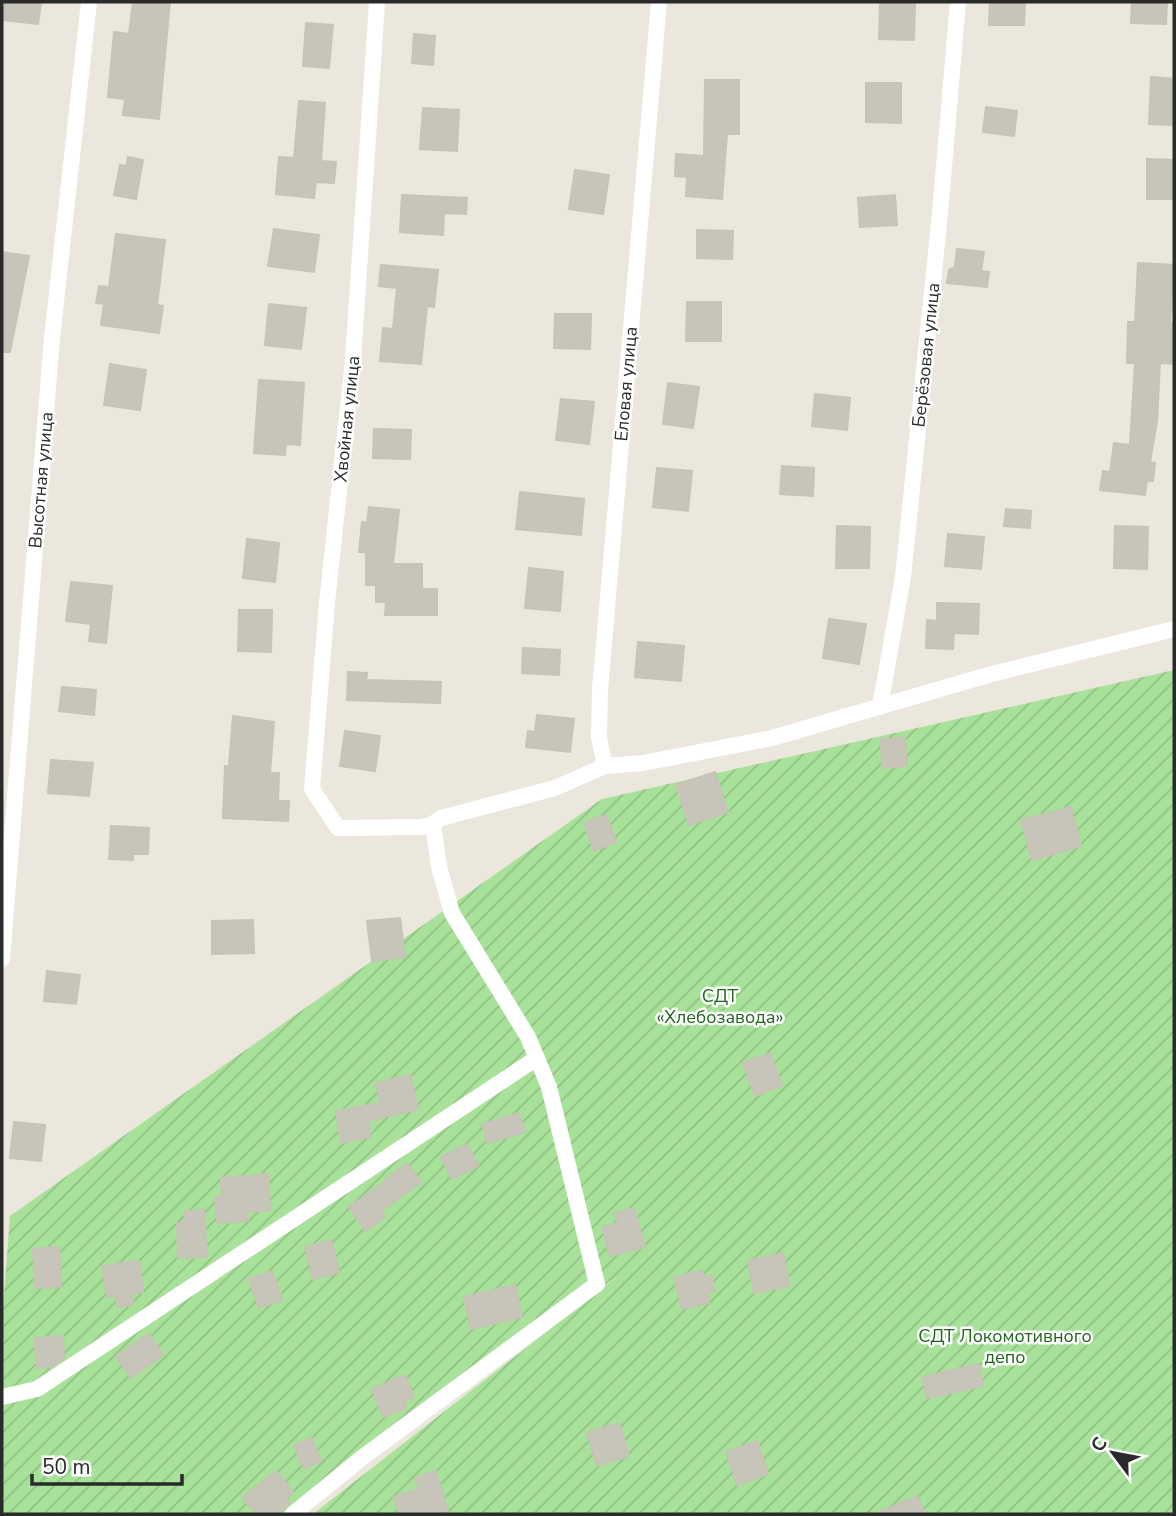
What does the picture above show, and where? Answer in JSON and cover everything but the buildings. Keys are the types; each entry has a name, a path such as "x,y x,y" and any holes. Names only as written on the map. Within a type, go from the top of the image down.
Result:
{"street":[{"name":"Высотная улица","path":"2,959 52,338 89,2"},
{"name":"Хвойная улица","path":"377,2 354,360 327,603 312,789 338,828 422,827 433,824"},
{"name":"Еловая улица","path":"605,766 599,738 600,690 659,2"},
{"name":"Берёзовая улица","path":"880,707 903,577 940,213 958,2"},
{"path":"293,1514 363,1457 597,1284 549,1087 528,1037 452,913 439,867 433,824 441,818 555,788 605,766 643,763 772,738 988,675 1174,627"},
{"path":"2,1397 37,1389 537,1058"}],"green space":[{"name":"СДТ «Хлебозавода»","path":"1174,670 1174,1514 313,1514 622,1273 281,1514 2,1514 2,1322 10,1216 602,799"}],"park label":[{"name":"СДТ Локомотивного депо","path":"1005,1346"}]}
